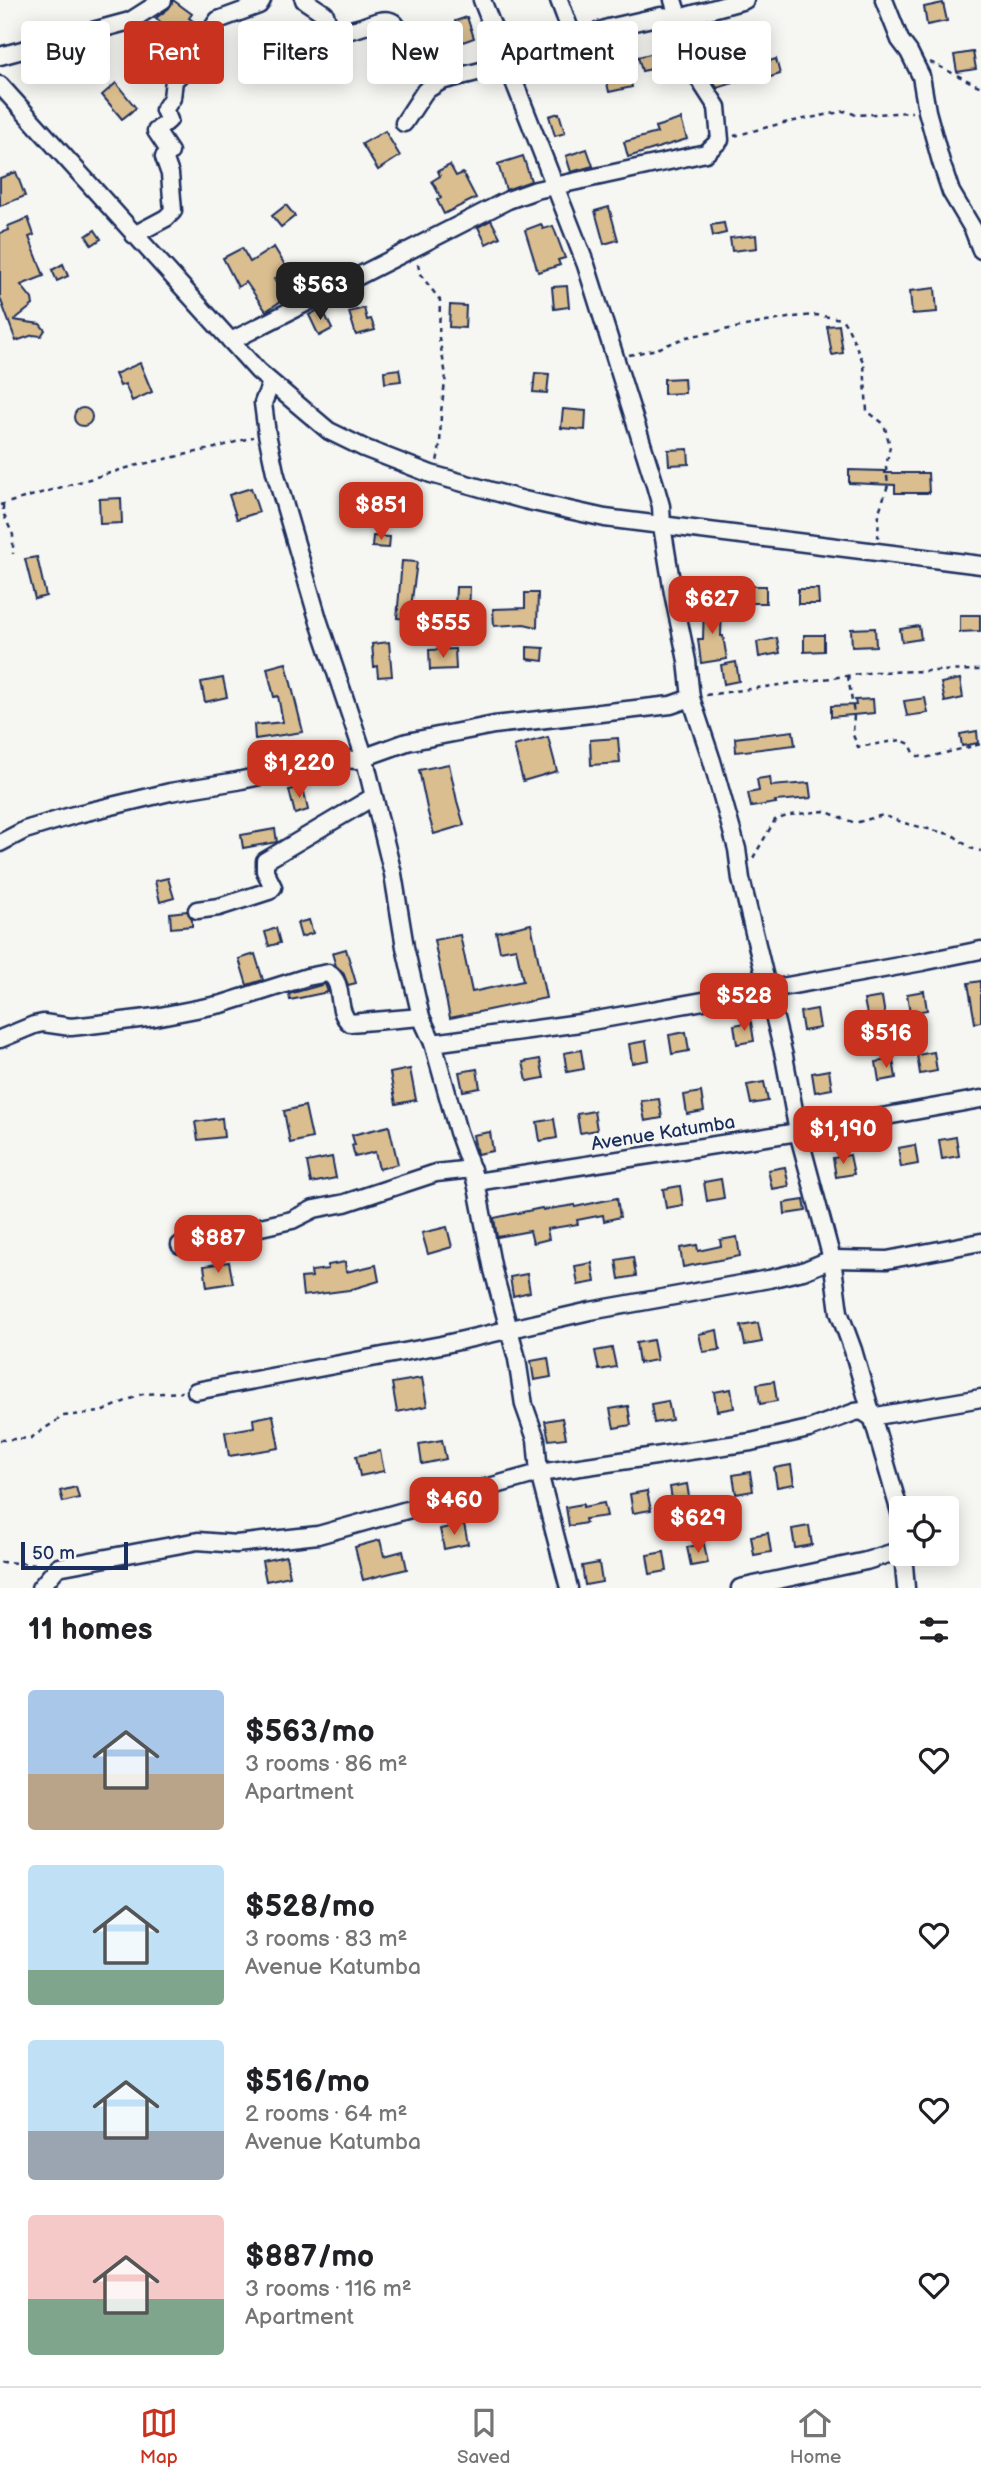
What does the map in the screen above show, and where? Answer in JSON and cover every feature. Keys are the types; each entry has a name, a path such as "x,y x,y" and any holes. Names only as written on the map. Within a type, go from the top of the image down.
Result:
{"street":[{"path":"0,55 130,21 163,0"},
{"path":"134,235 166,218 173,211 170,174 164,158 170,152 156,131 169,120 164,110 172,98 174,80 218,20 258,5 262,0"},
{"path":"304,0 325,14 328,26 337,31 350,32 367,26"},
{"path":"482,0 491,21"},
{"path":"559,0 567,21"},
{"path":"230,341 508,200 536,190 706,153 720,140 717,107 697,76 673,0"},
{"path":"638,21 661,16 679,18 745,0"},
{"path":"884,0 900,40 909,52 923,82 928,111 951,192 974,229 981,250"},
{"path":"404,123 425,90 436,84"},
{"path":"516,84 586,265 661,506 691,698 737,849 741,879 784,1056 799,1132 832,1259 839,1311 853,1350 895,1496"},
{"path":"0,85 230,341 271,383 329,431 431,474 524,500 605,518 981,565"},
{"path":"271,383 263,403 267,434 310,594 364,756 393,874 405,947 421,1017 433,1043 458,1132 474,1176 493,1270 510,1329 524,1405 536,1439 539,1473 569,1588"},
{"path":"0,843 25,830 52,821 170,792 237,781 273,771 340,759 357,760 407,742 482,727 671,705 691,698"},
{"path":"197,911 269,891 273,887 265,871 265,861 373,797"},
{"path":"433,1043 580,1023 981,950"},
{"path":"0,1039 43,1023 78,1027 155,1017 222,1004 328,973 336,981 344,1017 350,1023 421,1017"},
{"name":"Avenue Katumba","path":"180,1245 292,1220 314,1209 345,1203 436,1173 474,1176 799,1132 981,1099"},
{"path":"196,1391 441,1345 590,1311 769,1279 832,1259 887,1260 981,1242"},
{"path":"40,1588 58,1567 198,1541 236,1544 318,1535 539,1473 751,1442 809,1429 855,1412 862,1411 871,1417 981,1398"},
{"path":"740,1588 889,1555"},
{"path":"904,1566 906,1588"}],"path":[{"path":"909,52 981,87"},
{"path":"720,140 779,124 846,111 856,115 928,111"},
{"path":"415,247 421,274 440,300 439,338 445,362 439,455 431,474"},
{"path":"614,358 657,349 687,337 793,317 816,315 842,319 864,364 867,411 884,424 891,446 886,467 888,485 879,512 877,552"},
{"path":"13,554 13,535 1,505 134,466 267,434"},
{"path":"691,698 875,672 981,670"},
{"path":"848,676 854,714 853,735 858,747 901,740 910,744 915,755 925,758 981,744"},
{"path":"741,879 775,820 824,811 855,822 883,815 953,835 970,848 981,851"},
{"path":"0,1440 31,1438 63,1416 101,1412 142,1394 196,1391"},
{"path":"0,1562 58,1567"}],"building":[{"path":"173,0 192,14 189,18 193,21 160,21 156,18 169,8"},
{"path":"943,3 947,21 927,25 924,7"},
{"path":"467,17 474,38 463,42 463,21 455,21"},
{"path":"973,52 976,69 957,72 954,55"},
{"path":"652,54 652,69 642,71 638,57"},
{"path":"776,59 780,74 771,77 771,60"},
{"path":"116,83 136,108 122,119 102,95"},
{"path":"607,84 632,84 632,87 609,92"},
{"path":"559,113 565,133 555,136 549,116"},
{"path":"681,119 687,139 628,157 624,142 657,133 655,127"},
{"path":"385,131 400,156 378,170 362,144"},
{"path":"587,149 593,166 571,172 566,156"},
{"path":"523,156 531,181 506,190 498,164"},
{"path":"450,165 456,176 463,173 476,198 444,214 437,200 441,198 432,181 440,176 438,171"},
{"path":"16,172 25,196 0,206 0,178"},
{"path":"286,205 295,216 281,227 272,216"},
{"path":"609,207 618,240 604,244 595,211"},
{"path":"28,218 34,235 29,237 44,276 21,285 32,299 33,305 14,320 40,324 45,330 41,336 33,335 16,341 0,298 0,233 9,230 8,226"},
{"path":"491,220 500,237 486,244 478,227"},
{"path":"724,223 726,233 713,236 711,225"},
{"path":"541,224 543,229 553,226 565,258 558,260 560,265 538,272 525,230"},
{"path":"95,230 101,239 92,245 86,236"},
{"path":"756,235 757,248 732,251 730,238"},
{"path":"274,247 288,270 274,279 287,297 266,311 246,282 238,287 223,258 242,248 250,262"},
{"path":"63,264 68,276 57,281 52,270"},
{"path":"567,286 569,307 554,309 552,287"},
{"path":"935,288 937,312 912,314 910,291"},
{"path":"450,305 466,306 465,328 449,327"},
{"path":"322,308 332,329 319,336 309,315"},
{"path":"364,308 367,320 371,319 375,330 356,335 349,312"},
{"path":"839,325 843,353 832,355 827,326"},
{"path":"140,363 152,392 132,401 125,384 120,386 115,374"},
{"path":"399,369 401,381 385,383 384,371"},
{"path":"535,373 549,374 547,393 533,392"},
{"path":"684,378 685,393 664,394 664,379"},
{"path":"83,408 89,411 92,417 89,423 83,426 77,423 74,417 77,411"},
{"path":"563,409 586,411 585,430 561,428"},
{"path":"688,449 689,464 669,465 668,450"},
{"path":"849,470 928,473 929,493 895,493 895,485 849,483"},
{"path":"251,488 259,512 237,519 229,495"},
{"path":"121,498 122,523 100,524 99,499"},
{"path":"373,536 390,537 389,548 372,547"},
{"path":"37,557 46,596 35,599 25,559"},
{"path":"402,561 417,562 411,607 455,607 456,587 470,587 469,619 397,618"},
{"path":"743,586 766,586 766,603 743,603"},
{"path":"798,589 818,589 819,604 798,604"},
{"path":"525,593 538,593 537,627 524,624 494,626 493,609 525,608"},
{"path":"704,605 722,606 721,636 727,659 701,663 698,639 703,639"},
{"path":"960,615 980,615 980,631 960,632"},
{"path":"919,626 921,639 902,642 900,629"},
{"path":"875,628 876,646 852,647 851,629"},
{"path":"804,635 824,635 824,651 804,652"},
{"path":"777,638 780,653 759,657 757,642"},
{"path":"389,642 392,676 378,677 377,666 374,667 372,644"},
{"path":"527,647 544,648 543,661 527,659"},
{"path":"455,649 456,669 430,670 429,650"},
{"path":"736,662 739,681 724,684 721,665"},
{"path":"286,663 303,732 255,739 254,725 283,722 278,696 274,697 267,668"},
{"path":"223,678 227,697 205,702 201,682"},
{"path":"960,679 963,698 945,702 941,683"},
{"path":"925,698 928,713 907,716 904,701"},
{"path":"873,699 874,713 831,717 831,706 856,705 855,700"},
{"path":"793,731 795,745 736,752 735,738"},
{"path":"977,731 978,743 962,746 960,734"},
{"path":"548,737 557,771 523,781 514,746"},
{"path":"618,738 620,763 591,765 590,740"},
{"path":"449,764 464,825 434,834 419,770"},
{"path":"770,777 771,786 809,783 811,798 775,801 776,803 751,807 748,793 759,791 757,779"},
{"path":"303,787 308,810 295,814 289,790"},
{"path":"275,829 277,842 243,848 241,835"},
{"path":"168,878 174,898 160,902 155,881"},
{"path":"187,911 192,919 192,926 171,928 170,913"},
{"path":"309,920 313,933 301,937 297,923"},
{"path":"531,924 546,998 450,1018 434,940 460,935 472,992 523,981 516,948 500,951 496,932"},
{"path":"276,928 280,943 269,946 265,932"},
{"path":"346,949 356,983 348,985 343,972 336,966 332,953"},
{"path":"255,954 263,980 247,985 239,959"},
{"path":"981,981 981,1022 975,1023 968,983"},
{"path":"325,984 328,992 290,1000 289,994"},
{"path":"924,991 927,1010 910,1013 907,994"},
{"path":"882,997 885,1016 868,1019 864,1000"},
{"path":"817,1009 820,1028 803,1031 800,1012"},
{"path":"751,1022 754,1041 737,1044 734,1025"},
{"path":"686,1032 689,1051 672,1054 669,1035"},
{"path":"646,1041 649,1060 632,1063 629,1044"},
{"path":"581,1050 584,1069 567,1072 564,1053"},
{"path":"934,1052 937,1071 920,1074 917,1055"},
{"path":"540,1059 544,1078 527,1081 523,1062"},
{"path":"893,1059 896,1078 879,1081 876,1062"},
{"path":"410,1069 416,1100 396,1104 390,1073"},
{"path":"477,1069 480,1088 463,1091 459,1072"},
{"path":"829,1070 832,1089 815,1092 812,1073"},
{"path":"764,1082 768,1101 751,1104 747,1085"},
{"path":"701,1092 704,1111 687,1114 684,1095"},
{"path":"659,1099 662,1118 645,1121 641,1101"},
{"path":"305,1106 312,1138 290,1143 284,1111"},
{"path":"594,1111 597,1130 580,1133 577,1114"},
{"path":"222,1118 224,1137 198,1140 195,1122"},
{"path":"554,1119 557,1138 540,1141 537,1122"},
{"path":"389,1126 398,1164 379,1169 375,1152 355,1157 352,1135"},
{"path":"490,1132 493,1151 477,1154 473,1135"},
{"path":"956,1137 959,1156 942,1159 939,1140"},
{"path":"915,1145 918,1164 901,1167 898,1148"},
{"path":"850,1155 854,1174 836,1177 833,1158"},
{"path":"332,1157 336,1178 311,1183 307,1162"},
{"path":"785,1167 789,1186 772,1189 768,1170"},
{"path":"721,1179 724,1198 707,1201 704,1182"},
{"path":"680,1186 683,1205 666,1208 663,1189"},
{"path":"617,1198 620,1217 604,1221 603,1215 577,1220 578,1224 547,1229 549,1239 533,1243 530,1231 497,1237 494,1218 542,1208 575,1207"},
{"path":"804,1200 806,1211 785,1214 784,1203"},
{"path":"447,1227 452,1247 428,1254 422,1233"},
{"path":"737,1237 740,1256 683,1267 680,1248 697,1245 698,1251 721,1246 720,1240"},
{"path":"633,1257 636,1276 619,1279 616,1260"},
{"path":"229,1262 233,1283 207,1287 204,1266"},
{"path":"345,1262 346,1272 376,1265 379,1281 349,1290 303,1296 301,1278 312,1277 311,1271 328,1269 328,1265"},
{"path":"592,1263 595,1282 578,1285 575,1266"},
{"path":"527,1274 530,1292 513,1296 510,1277"},
{"path":"758,1323 762,1342 745,1345 741,1326"},
{"path":"717,1330 720,1350 703,1352 699,1334"},
{"path":"653,1340 657,1360 639,1363 636,1343"},
{"path":"612,1348 616,1367 599,1370 595,1351"},
{"path":"548,1358 551,1377 534,1380 531,1361"},
{"path":"422,1378 427,1406 397,1412 392,1383"},
{"path":"774,1381 777,1401 760,1404 757,1384"},
{"path":"731,1389 734,1408 717,1411 714,1392"},
{"path":"668,1401 672,1420 654,1423 651,1404"},
{"path":"628,1406 631,1425 614,1428 610,1409"},
{"path":"273,1415 279,1448 229,1456 225,1432 254,1427 253,1419"},
{"path":"562,1418 566,1438 549,1440 545,1421"},
{"path":"442,1440 446,1459 422,1464 419,1444"},
{"path":"380,1451 384,1471 360,1476 356,1456"},
{"path":"791,1465 794,1484 777,1487 774,1468"},
{"path":"750,1472 753,1491 736,1494 733,1475"},
{"path":"687,1484 690,1503 673,1506 670,1487"},
{"path":"76,1487 79,1498 63,1502 60,1491"},
{"path":"647,1491 651,1510 633,1513 630,1494"},
{"path":"604,1503 607,1516 585,1519 586,1523 569,1526 566,1507"},
{"path":"464,1524 468,1544 444,1549 440,1529"},
{"path":"809,1526 812,1545 795,1548 792,1529"},
{"path":"768,1533 771,1552 754,1555 751,1536"},
{"path":"380,1540 384,1556 403,1551 407,1569 363,1580 355,1547"},
{"path":"704,1544 708,1563 691,1566 687,1547"},
{"path":"664,1552 667,1571 650,1574 647,1555"},
{"path":"286,1556 290,1576 266,1581 262,1561"},
{"path":"599,1563 602,1582 585,1585 582,1566"}]}
